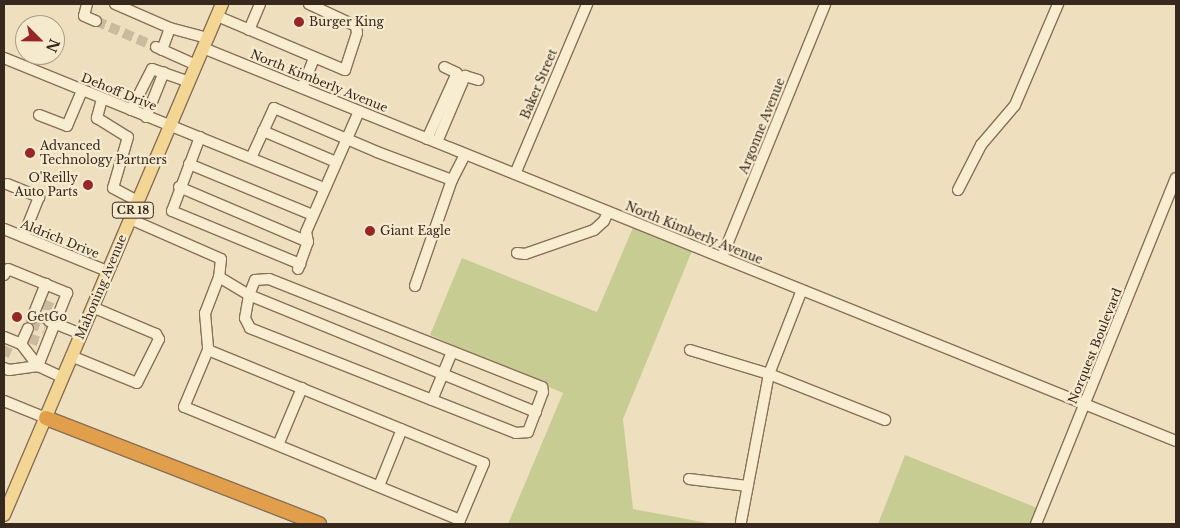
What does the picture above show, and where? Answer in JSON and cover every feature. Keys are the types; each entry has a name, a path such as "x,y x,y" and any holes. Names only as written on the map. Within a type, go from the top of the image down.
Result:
{"highway":[{"path":"46,418 319,524"}],"main road":[{"name":"Mahoning Avenue","path":"4,515 220,10"}],"street":[{"path":"87,4 84,16 96,22"},
{"name":"North Kimberly Avenue","path":"117,4 302,88 1176,441"},
{"path":"249,30 260,4"},
{"path":"220,10 249,30 345,70 357,33 356,26 309,4"},
{"name":"Baker Street","path":"514,174 587,4"},
{"name":"Argonne Avenue","path":"722,257 825,4"},
{"path":"958,190 981,145 1015,105 1058,4"},
{"path":"170,28 159,49 196,64"},
{"name":"Dehoff Drive","path":"4,58 324,188"},
{"path":"302,88 314,58"},
{"path":"444,67 478,80"},
{"path":"131,110 147,73 157,68 189,82"},
{"path":"146,116 164,72"},
{"path":"432,141 461,74"},
{"path":"39,115 67,126 82,90"},
{"path":"102,98 97,118 128,137 112,188 137,201"},
{"path":"251,158 274,108 346,139 452,180"},
{"path":"200,137 172,204 172,211 299,267 308,242 306,232 359,111"},
{"path":"263,131 336,162"},
{"path":"415,286 452,180 465,154"},
{"path":"189,164 313,215"},
{"name":"Norquest Boulevard","path":"1036,524 1176,178"},
{"path":"7,184 39,198 22,237"},
{"path":"179,187 308,242"},
{"path":"517,253 526,254 594,230 604,221 608,212"},
{"path":"130,219 221,259 219,277 205,313 208,350 184,407 460,520 484,463 208,350"},
{"name":"Aldrich Drive","path":"4,229 108,271"},
{"path":"4,275 8,269 67,293 50,326 43,344 38,366"},
{"path":"219,277 249,294 536,412"},
{"path":"269,279 542,388 544,392 524,434 250,328 244,318 249,294 255,280 269,279"},
{"path":"34,317 46,284"},
{"path":"741,522 768,374 802,290"},
{"path":"71,356 137,383 159,339 156,334 92,306"},
{"path":"50,326 80,334"},
{"path":"18,339 38,366 62,377"},
{"path":"690,350 768,374 884,420"},
{"path":"432,400 441,374 452,352"},
{"path":"4,368 10,370 38,366"},
{"path":"278,445 302,388"},
{"path":"4,401 46,418"},
{"path":"379,486 402,430"},
{"path":"689,479 748,486"}],"green space":[{"path":"635,223 694,246 623,419 633,509 713,524 508,524 563,393 430,335 462,258 597,312"},
{"path":"905,455 1042,510 1036,524 878,524"}],"tunnel":[{"path":"96,21 156,47"},
{"path":"43,304 54,309"},
{"path":"38,317 49,321"},
{"path":"30,323 45,329"},
{"path":"29,338 40,342"},
{"path":"4,356 8,347"}],"place":[{"name":"Burger King","path":"299,22"},
{"name":"Advanced Technology Partners","path":"30,153"},
{"name":"O'Reilly Auto Parts","path":"88,185"},
{"name":"Giant Eagle","path":"370,231"},
{"name":"GetGo","path":"17,317"}]}
